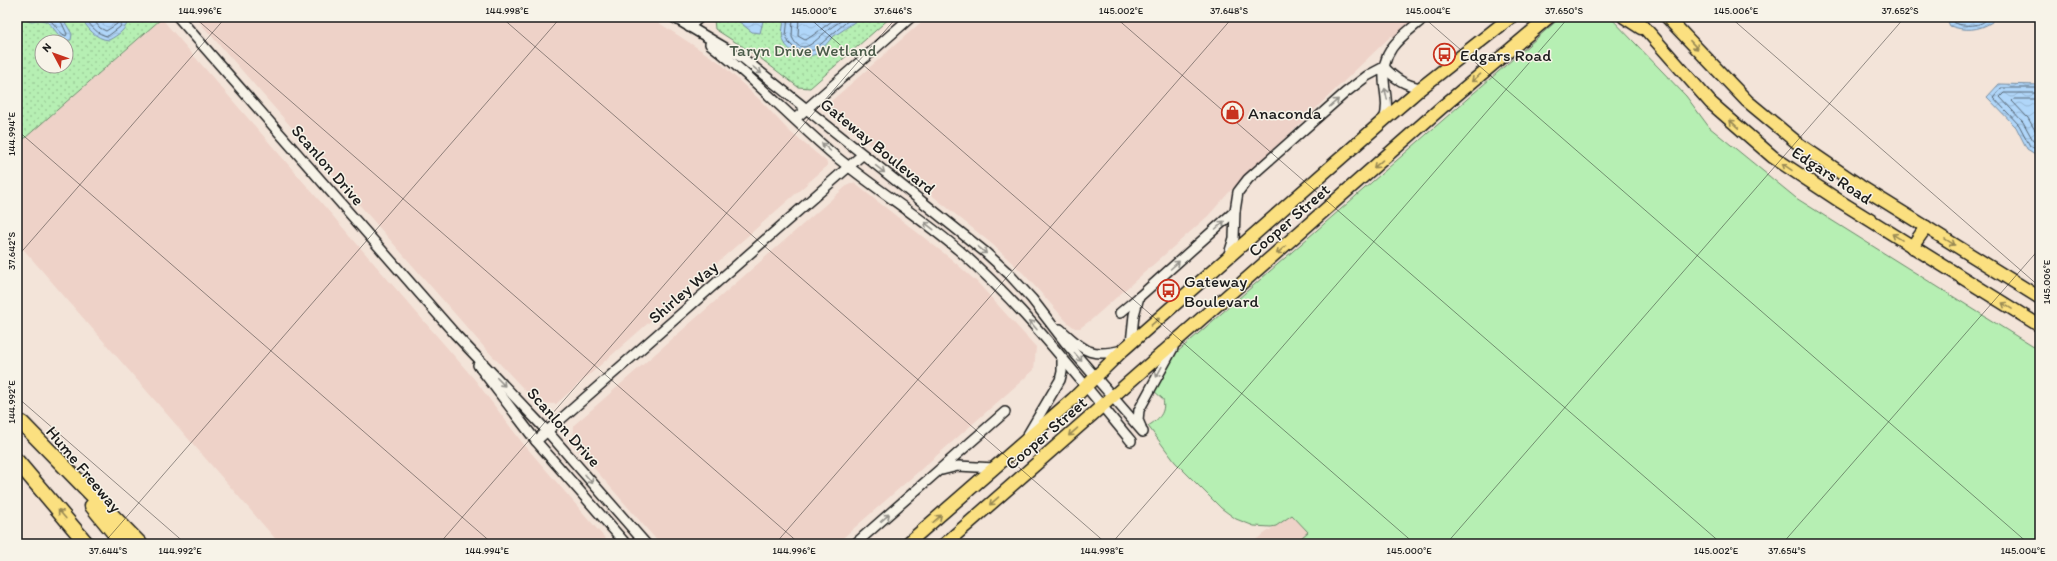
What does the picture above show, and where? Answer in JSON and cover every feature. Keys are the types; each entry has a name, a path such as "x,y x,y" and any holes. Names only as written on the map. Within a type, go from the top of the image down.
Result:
{"highway":[{"name":"Hume Freeway","path":"20,420 123,544"},
{"path":"20,420 140,544"},
{"path":"17,461 87,544"}],"main road":[{"name":"Cooper Street","path":"907,544 1021,446 1086,387 1095,376 1127,347 1384,120 1511,17"},
{"name":"Cooper Street","path":"945,544 1441,108 1549,17"},
{"path":"1624,17 1651,33"},
{"name":"Edgars Road","path":"1635,17 1651,33 1712,103 1757,144 1798,174 2040,326"},
{"name":"Edgars Road","path":"1667,17 1729,82 1783,132 1834,169 2040,298"},
{"path":"1912,247 1926,227"}],"street":[{"name":"Scanlon Drive","path":"178,17 455,334 548,432 646,544"},
{"name":"Gateway Boulevard","path":"673,17 744,59 1008,273 1048,317 1065,342 1143,432 1138,420 1139,410 1165,360 1179,339"},
{"path":"689,27 700,17"},
{"path":"794,119 911,17"},
{"path":"1384,120 1388,100 1384,80 1385,59 1391,48 1425,17"},
{"name":"Gateway Boulevard","path":"689,27 740,67 794,119 850,168 883,191 961,252 1000,288 1131,441"},
{"path":"1384,67 1393,77 1402,82 1422,88"},
{"name":"Cooper Street","path":"1228,258 1234,238 1235,211 1238,192 1248,179 1345,93 1367,76 1384,67"},
{"name":"Shirley Way","path":"536,441 850,168 862,155"},
{"path":"1120,313 1235,211"},
{"path":"961,252 969,240"},
{"path":"1048,317 1077,344 1100,355 1127,347 1139,297"},
{"name":"Scanlon Drive","path":"455,334 536,441 626,544"},
{"path":"1021,446 1060,380 1062,372 1062,359"},
{"name":"Cooper Street","path":"855,544 1005,412"},
{"name":"Cooper Street","path":"937,473 947,468 958,466 995,468"}],"shaded area":[{"path":"195,17 650,17 719,62 761,101 789,131 827,162 827,165 556,404 537,403 484,347"},
{"path":"927,17 1418,17 1396,37 1391,36 1232,189 1208,216 1091,320 1080,328 1075,328 1068,323 1023,273 992,244 828,111 829,103"},
{"path":"162,19 475,380 521,441 610,544 280,544 17,242 17,145"},
{"path":"850,183 854,183 950,258 977,282 1036,347 1034,370 836,544 660,544 573,444 574,425"},
{"path":"1292,514 1320,544 1250,544"}],"green space":[{"path":"17,17 160,17 161,19 17,145"},
{"name":"Taryn Drive Wetland","path":"716,17 891,17 810,88 798,87 760,58 715,29 714,19"},
{"path":"1561,17 1562,19 1565,17 1610,17 1686,96 1709,127 1796,198 2040,351 2040,544 1294,544 1308,532 1292,515 1276,526 1271,527 1254,526 1236,519 1221,508 1175,462 1148,426 1161,415 1164,404 1163,399 1153,390 1175,354"}],"water":[{"path":"21,17 62,17 72,34 58,34 47,22 42,20 24,20"},
{"path":"80,17 128,17 128,21 119,34 109,40 100,38 96,35 89,29"},
{"path":"733,17 764,17 760,33 752,32"},
{"path":"784,17 855,17 857,20 834,36 819,52 811,56 806,56 791,51 785,43 782,34"},
{"path":"1946,17 1992,17 1992,22 1977,29 1961,29 1950,26"},
{"path":"1999,84 2040,85 2040,157 2027,149 2016,127 1987,97"}],"place":[{"name":"Edgars Road","path":"1445,55"},
{"name":"Anaconda","path":"1232,113"},
{"name":"Gateway Boulevard","path":"1169,291"}]}
